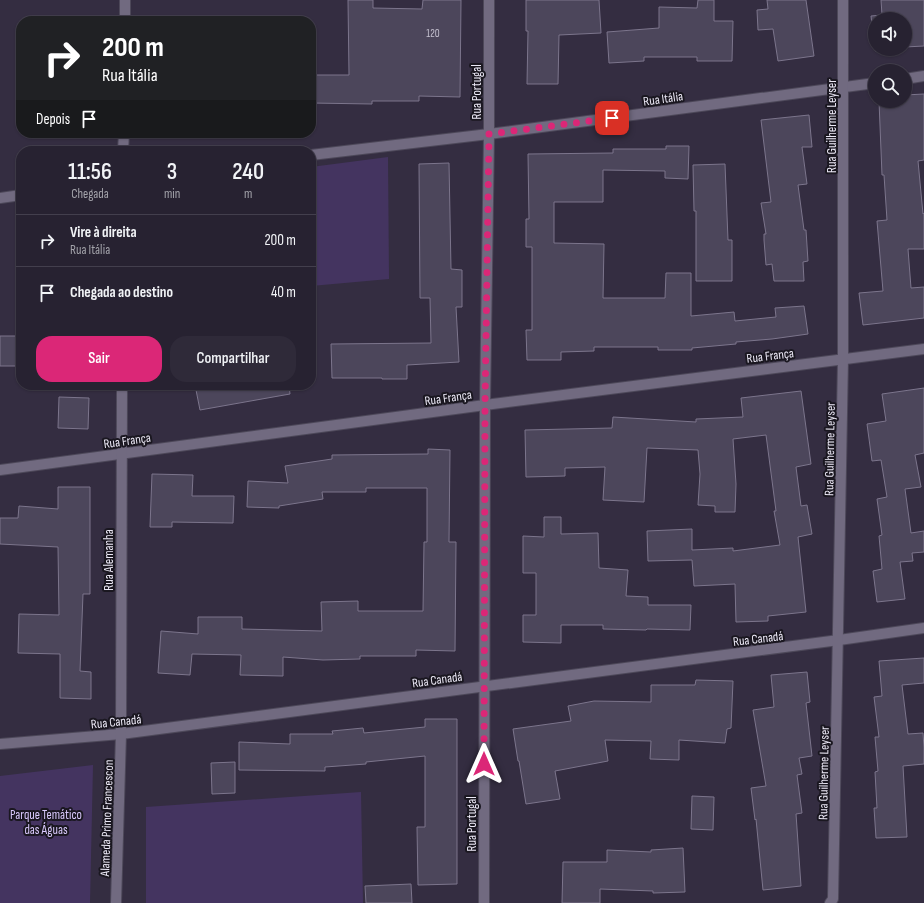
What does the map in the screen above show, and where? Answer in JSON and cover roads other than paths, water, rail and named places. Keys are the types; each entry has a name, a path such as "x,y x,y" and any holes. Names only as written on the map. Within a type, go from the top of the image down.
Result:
{"street":[{"path":"125,0 125,16"},
{"name":"Rua Portugal","path":"484,903 485,405 489,134 489,0"},
{"name":"Rua Guilherme Leyser","path":"832,901 839,640 843,359 843,0"},
{"path":"912,78 924,76"},
{"name":"Rua Itália","path":"316,154 489,134 868,84"},
{"path":"0,198 16,196"},
{"name":"Rua França","path":"0,470 485,405 924,349"},
{"name":"Rua Alemanha","path":"121,734 122,390"},
{"name":"Rua Canadá","path":"0,744 121,734 924,628"},
{"name":"Alameda Primo Francescon","path":"116,903 121,734"}],"park label":[{"name":"Parque Temático das Águas","path":"46,822"}]}
